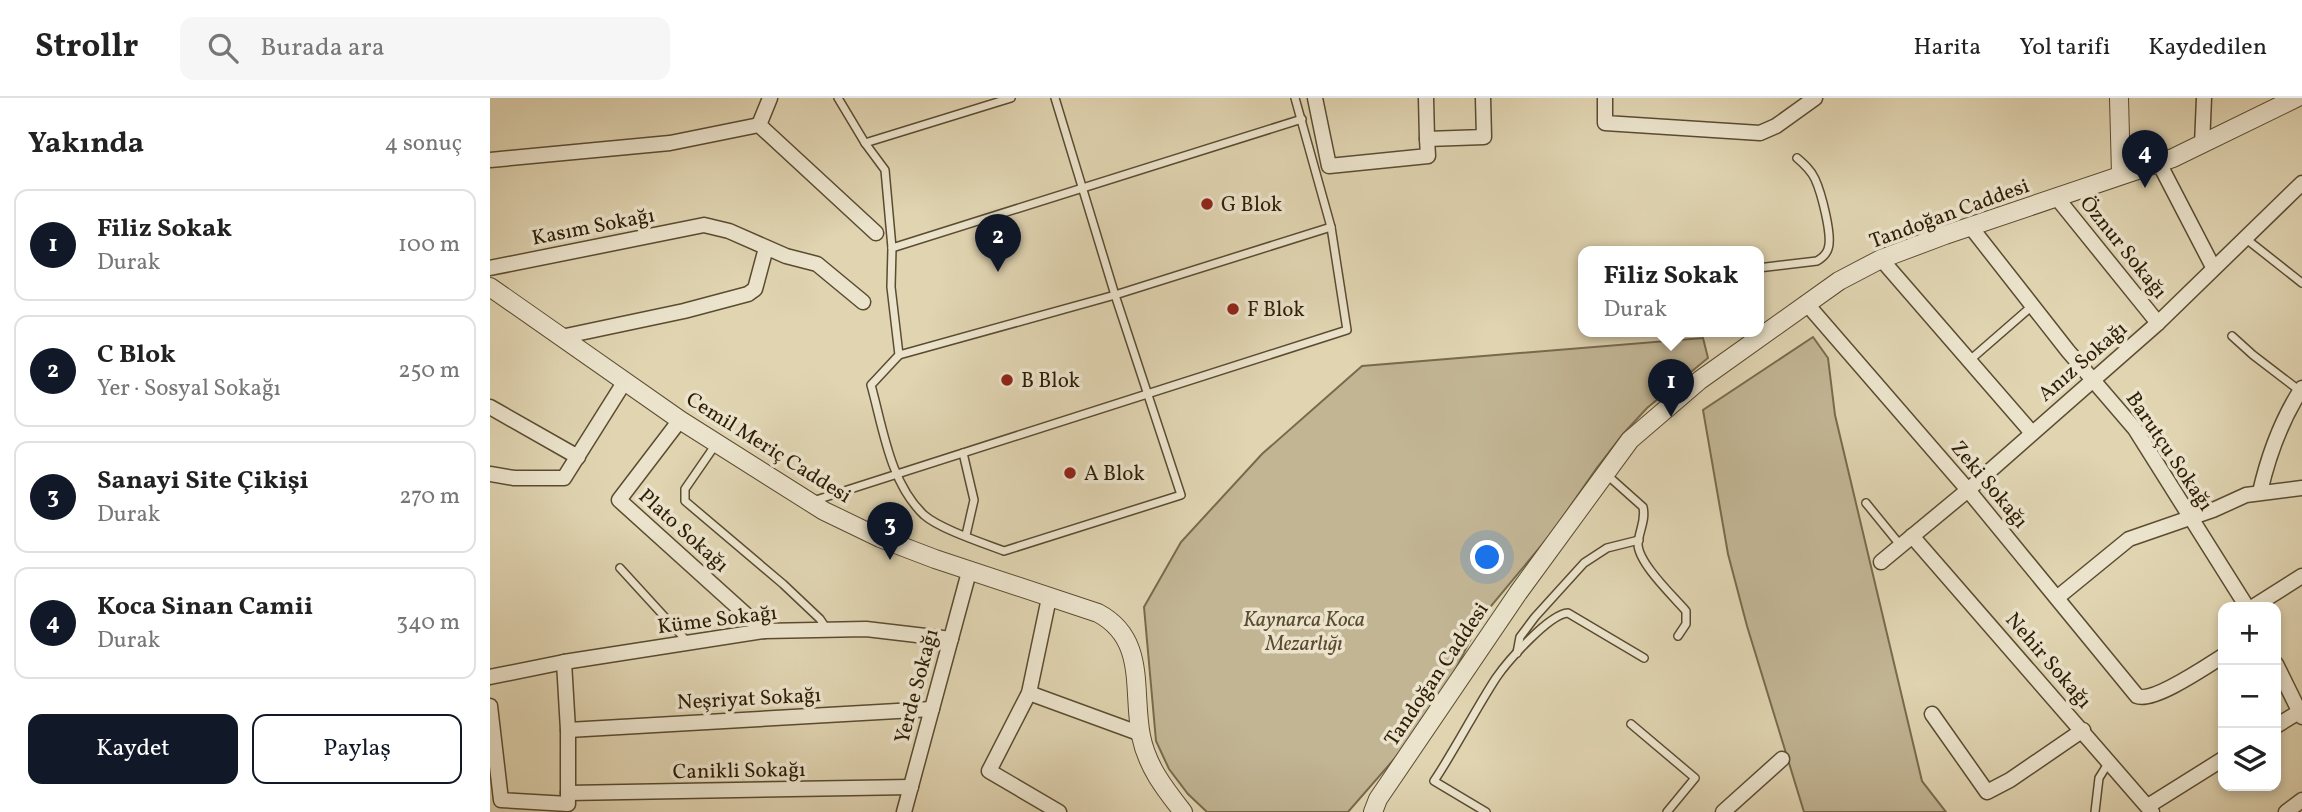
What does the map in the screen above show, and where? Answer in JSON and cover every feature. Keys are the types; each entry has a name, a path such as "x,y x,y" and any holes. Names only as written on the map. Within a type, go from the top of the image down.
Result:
{"street":[{"path":"759,125 769,98"},
{"path":"1315,98 1329,166 1428,156 1426,98"},
{"path":"1427,139 1484,137 1483,98"},
{"path":"1605,98 1605,123 1759,133 1776,126 1815,98"},
{"path":"2119,98 2121,174"},
{"path":"2202,145 2204,98"},
{"name":"Tandoğan Caddesi","path":"1764,329 1839,281 1881,259 1970,226 2159,163 2202,145 2291,99"},
{"path":"490,160 670,143 759,125"},
{"path":"759,125 876,233"},
{"path":"2159,163 2213,267"},
{"name":"Anız Sokağı","path":"1881,562 1968,490 2158,323 2302,183"},
{"name":"Öznur Sokağı","path":"2057,198 2158,323"},
{"name":"Kasım Sokağı","path":"490,268 704,225 729,231 766,248"},
{"name":"Barutçu Sokağı","path":"1970,226 2134,429 2244,602"},
{"path":"561,337 684,311 748,294 755,289 766,248 817,264 863,302"},
{"path":"1881,259 2032,433"},
{"name":"Cemil Meriç Caddesi","path":"492,293 561,337 680,420 809,502 880,538 969,572 1098,613 1114,624 1126,637 1132,651 1141,734 1153,771 1183,812"},
{"name":"Zeki Sokağı","path":"1806,303 1968,490 2137,696 2143,698 2155,695 2218,659"},
{"name":"Tandoğan Caddesi","path":"1360,812 1376,806 1518,593 1630,440 1754,337"},
{"path":"490,474 514,478 564,478 625,381"},
{"path":"2260,492 2274,447 2289,410 2301,390"},
{"path":"490,407 578,457"},
{"name":"Plato Sokağı","path":"680,420 619,500 764,631"},
{"path":"2058,597 2129,540 2246,495 2302,488"},
{"name":"Nehir Sokağı","path":"1907,541 2083,730 2150,809"},
{"name":"Yerde Sokağı","path":"904,812 969,572"},
{"path":"2261,602 2302,576"},
{"path":"1049,598 1029,693 989,771 1059,812"},
{"name":"Küme Sokağı","path":"490,677 564,662 764,631 866,629 951,639"},
{"path":"564,662 568,803"},
{"path":"2276,665 2300,715 2281,724"},
{"path":"1029,693 1141,734"},
{"name":"Canikli Sokağı","path":"490,706 501,800 568,803 911,787"},
{"name":"Neşriyat Sokağı","path":"568,730 932,709"},
{"path":"1932,714 1987,792 2010,780 2083,730"},
{"path":"1727,811 1782,759"},
{"path":"2150,809 2218,762"},
{"name":"Cemil Meriç Caddesi","path":"1168,793 1189,812"},
{"path":"2286,812 2302,800"}],"lane":[{"path":"838,98 885,170 892,248 891,287 899,355"},
{"path":"865,143 1011,98"},
{"path":"1055,98 1115,295 1181,495 1003,551 925,516 909,497 897,473 871,385 899,355 1115,295 1331,227"},
{"path":"809,502 1347,330 1331,227 1295,98"},
{"path":"892,248 1302,119"},
{"path":"1764,267 1817,261 1824,257 1829,248 1818,187 1810,172 1797,158"},
{"path":"2245,238 2302,283"},
{"path":"1969,361 2032,306"},
{"path":"2232,336 2301,390"},
{"path":"717,444 685,489 685,501 783,584 820,618 828,631"},
{"path":"963,453 974,500 966,535"},
{"path":"1605,474 1643,506 1645,520 1639,540 1641,557 1686,611 1686,624 1678,636"},
{"path":"1866,503 1907,541"},
{"path":"1517,653 1520,637 1584,563 1607,548 1639,540"},
{"path":"620,568 686,643"},
{"path":"1486,812 1434,782 1497,677 1517,653 1556,616 1568,613 1644,658"},
{"path":"1631,724 1695,778 1667,812"},
{"path":"2095,812 2099,778 2110,762"}],"green space":[{"path":"1813,337 1828,358 1835,415 1922,781 1946,812 1804,812 1747,626 1728,554 1703,410"},
{"name":"Kaynarca Koca Mezarlığı","path":"1703,338 1708,358 1647,408 1623,434 1551,534 1481,618 1442,697 1416,734 1348,812 1207,812 1188,794 1169,769 1156,741 1144,607 1181,542 1262,454 1362,366"}],"place":[{"name":"Koca Sinan Camii","path":"2145,188"},
{"name":"G Blok","path":"1207,204"},
{"name":"C Blok","path":"998,272"},
{"name":"F Blok","path":"1233,309"},
{"name":"B Blok","path":"1007,380"},
{"name":"Filiz Sokak","path":"1671,417"},
{"name":"A Blok","path":"1070,473"},
{"name":"Sanayi Site Çikişi","path":"890,560"}]}
